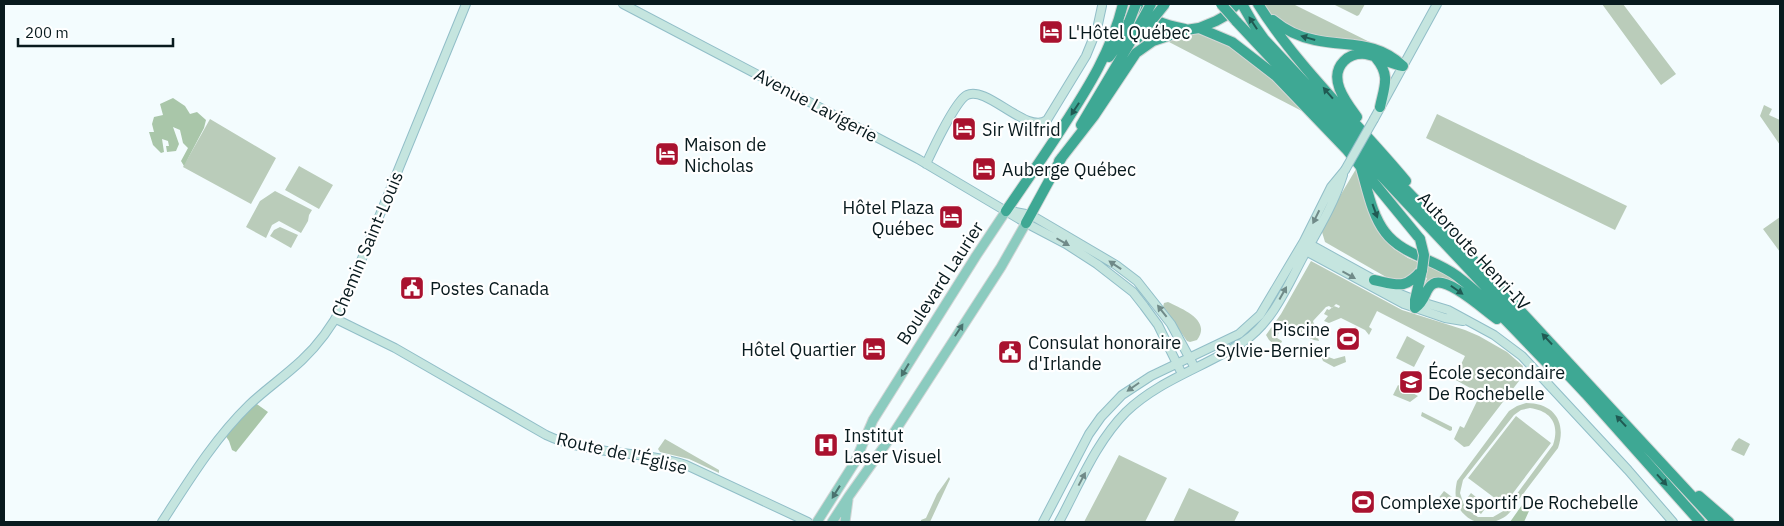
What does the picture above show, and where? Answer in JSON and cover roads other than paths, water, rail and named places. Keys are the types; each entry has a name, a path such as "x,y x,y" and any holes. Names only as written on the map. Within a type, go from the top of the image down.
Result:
{"highway":[{"path":"1123,4 1124,20"},
{"path":"1124,20 1135,4 1143,13 1155,21 1186,30"},
{"path":"1028,219 1059,162 1135,37 1151,4"},
{"path":"1135,37 1165,4"},
{"name":"Autoroute Henri-IV","path":"1221,4 1586,394 1700,522"},
{"path":"1059,162 1094,116 1142,46 1186,30 1199,28 1225,16 1241,5"},
{"name":"Autoroute Henri-IV","path":"1241,5 1264,39 1465,251 1716,522"},
{"path":"1260,7 1274,21 1300,36 1316,41 1366,46 1394,58 1403,66"},
{"path":"1260,7 1272,25 1330,96 1373,141 1465,251"},
{"name":"Boulevard Laurier","path":"1006,211 1077,105 1100,67 1114,52 1124,20"},
{"path":"1199,28 1232,42 1276,76 1360,165 1420,239"},
{"path":"1373,141 1344,98 1337,81 1341,65 1352,55 1368,54 1403,66"},
{"path":"1375,57 1386,74 1380,108"},
{"path":"1360,165 1385,233 1400,246 1444,267 1459,277 1505,320 1581,399 1626,440"},
{"path":"1372,166 1417,229 1424,255 1418,304"},
{"path":"1374,280 1403,285 1414,280 1421,273"},
{"path":"1418,304 1432,284 1446,283 1522,338"},
{"path":"1667,470 1729,522"}],"main road":[{"name":"Boulevard Laurier","path":"817,522 855,462 873,420 1006,211"},
{"path":"832,522 896,431 1001,267 1028,219"},
{"path":"846,522 849,496"}],"street":[{"name":"Chemin Saint-Louis","path":"162,522 204,458 233,422 250,404 302,360 336,319 466,4"},
{"name":"Avenue Lavigerie","path":"623,4 926,164 1006,211 1028,219 1116,265 1136,281 1164,314 1195,368"},
{"path":"1059,522 1091,462 1113,426 1137,403 1182,374 1222,355 1256,332 1268,318 1278,304 1331,187 1345,170 1436,4"},
{"path":"926,164 953,112 967,95 975,94 987,98 1033,123 1042,123 1048,120 1086,56 1097,28 1102,6"},
{"name":"Avenue Lavigerie","path":"1028,219 1112,275 1133,292 1158,325 1182,374"},
{"path":"1305,246 1418,304"},
{"path":"1305,246 1390,298 1448,310 1504,342 1532,365 1622,463 1672,522"},
{"path":"1043,522 1089,434 1098,421 1122,395 1136,385 1189,356 1221,344 1239,334 1265,309 1305,246"},
{"name":"Route de l'Église","path":"336,319 395,348 563,443 584,448 670,460 686,465 808,522"}],"place":[{"name":"L'Hôtel Québec","path":"1051,32"},
{"name":"Sir Wilfrid","path":"964,129"},
{"name":"Maison de Nicholas","path":"667,154"},
{"name":"Auberge Québec","path":"984,169"},
{"name":"Hôtel Plaza Québec","path":"951,217"},
{"name":"Postes Canada","path":"412,288"},
{"name":"Piscine Sylvie-Bernier","path":"1348,339"},
{"name":"Hôtel Quartier","path":"874,349"},
{"name":"Consulat honoraire d'Irlande","path":"1010,352"},
{"name":"École secondaire De Rochebelle","path":"1411,382"},
{"name":"Institut Laser Visuel","path":"826,445"},
{"name":"Complexe sportif De Rochebelle","path":"1363,502"}]}
